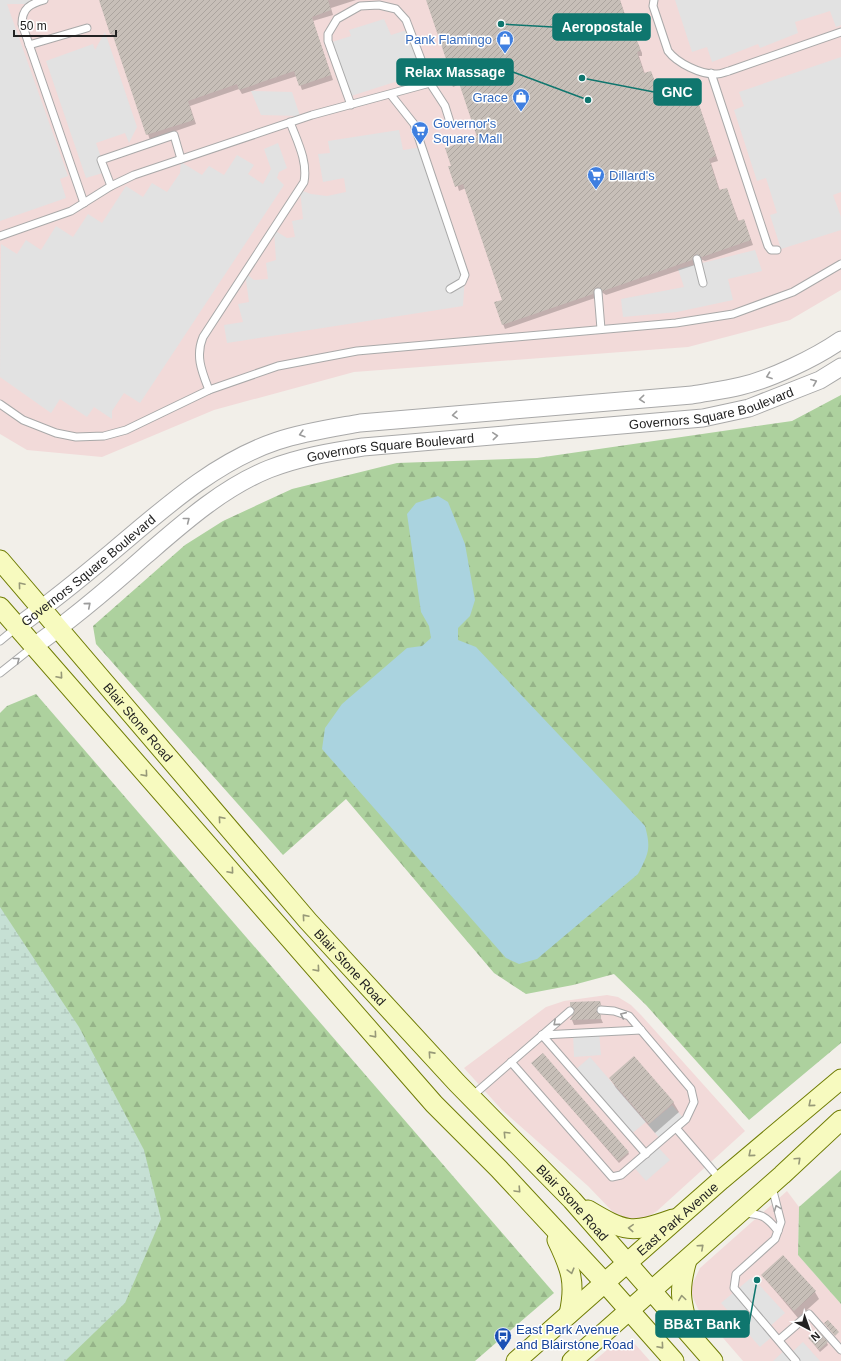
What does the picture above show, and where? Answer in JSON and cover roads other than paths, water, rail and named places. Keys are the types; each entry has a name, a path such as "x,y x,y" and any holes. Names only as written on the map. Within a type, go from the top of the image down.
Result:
{"main road":[{"name":"Blair Stone Road","path":"0,560 58,630 308,921 470,1097 571,1199 713,1361"},
{"name":"Blair Stone Road","path":"0,607 434,1104 499,1169 630,1310 674,1361"},
{"name":"East Park Avenue","path":"516,1361 721,1180 841,1079"},
{"path":"434,1104 457,1083"},
{"path":"572,1361 740,1213 841,1120"},
{"path":"571,1199 613,1225 622,1228 644,1228 681,1215"},
{"path":"549,1223 569,1264 573,1278 573,1297 569,1314"},
{"path":"687,1260 680,1283 690,1335"}],"street":[{"name":"Governors Square Boulevard","path":"17,627 165,508 217,470 246,454 276,441 313,431 360,423 692,395 742,386 778,373 829,348 841,340"},
{"name":"Governors Square Boulevard","path":"34,646 58,630 185,521 237,486 268,470 312,455 363,447 703,418 749,408 820,380 841,367"},
{"path":"340,427 342,450"}],"lane":[{"path":"44,0 28,7 22,15 22,24 84,203"},
{"path":"653,2 668,51 672,56 687,65 716,74 729,71 841,32"},
{"path":"351,105 328,41 328,34 337,19 360,6 379,5 396,9 406,20 430,83 445,106 450,122"},
{"path":"29,45 87,28"},
{"path":"711,73 768,246 771,250 778,250"},
{"path":"0,236 71,211 111,186 134,175 290,122 430,83"},
{"path":"391,95 414,124 465,275 462,282 450,289"},
{"path":"209,390 199,358 199,349 203,337 304,182 306,174 302,154 290,122"},
{"path":"111,186 102,160 174,135 181,159"},
{"path":"697,259 703,283"},
{"path":"0,404 23,420 56,433 76,437 104,436 126,430 209,390 278,366 357,351 676,322 734,314 793,292 841,264"},
{"path":"598,292 602,329"},
{"name":"Governors Square Boulevard","path":"0,641 17,627"},
{"name":"Governors Square Boulevard","path":"0,673 34,646"},
{"path":"511,1062 612,1177 621,1175 686,1119 692,1110 694,1102 691,1089 629,1016 614,1011 601,1010"},
{"path":"470,1097 570,1011"},
{"path":"542,1035 641,1030"},
{"path":"542,1035 646,1154"},
{"path":"676,1128 721,1180"},
{"path":"771,1184 781,1222 778,1232 775,1239 736,1274 734,1279 734,1288 796,1361"},
{"path":"740,1213 762,1215 769,1220 778,1232"},
{"path":"779,1340 809,1314 841,1350"}],"water":[{"path":"438,496 448,502 465,544 475,600 470,616 458,628 458,640 476,647 645,826 648,840 647,855 638,874 537,959 519,964 506,958 322,749 325,728 342,704 407,648 422,646 431,638 429,626 421,612 407,514 416,503"}],"place":[{"name":"Aeropostale","path":"501,24"},
{"name":"Pank Flamingo","path":"505,54"},
{"name":"GNC","path":"582,78"},
{"name":"Relax Massage","path":"588,100"},
{"name":"Grace","path":"521,112"},
{"name":"Governor's Square Mall","path":"420,145"},
{"name":"Dillard's","path":"596,190"},
{"name":"BB&T Bank","path":"757,1280"},
{"name":"East Park Avenue and Blairstone Road","path":"503,1351"}]}
